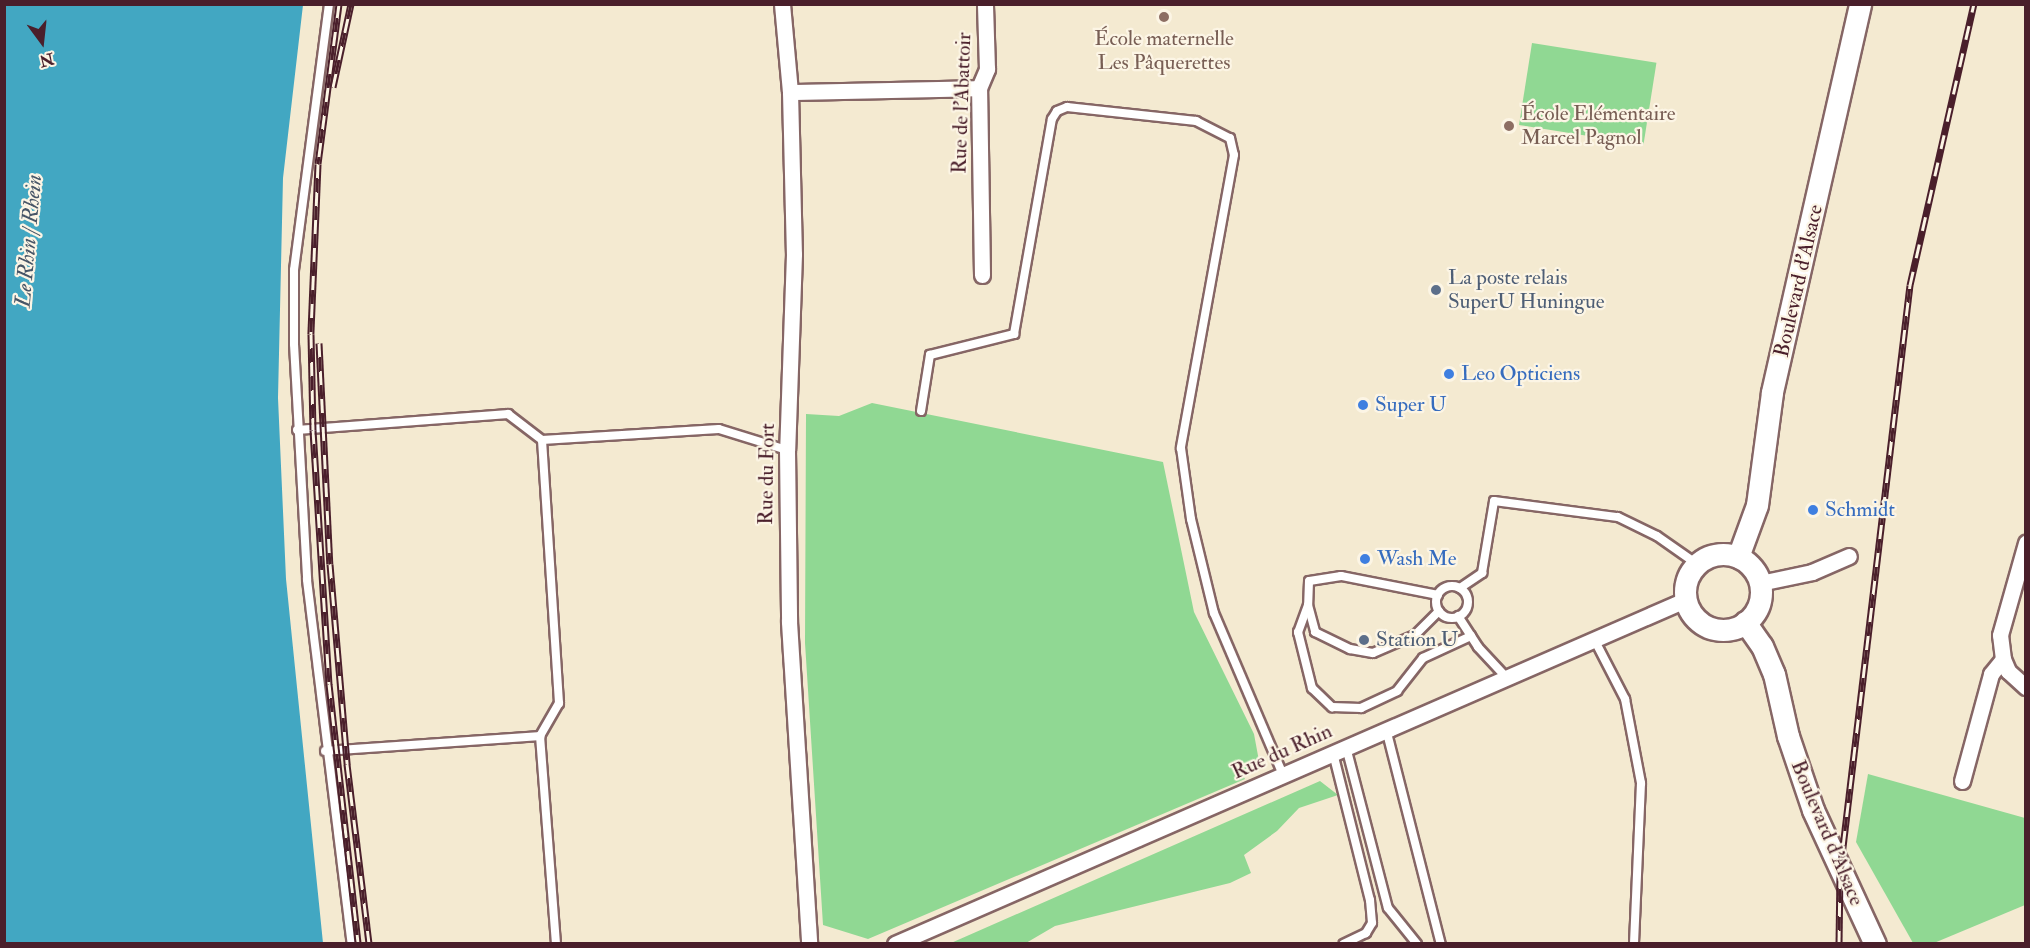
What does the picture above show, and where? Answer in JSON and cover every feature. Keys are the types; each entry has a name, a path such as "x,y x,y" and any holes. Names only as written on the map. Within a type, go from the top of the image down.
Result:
{"main road":[{"name":"Boulevard d'Alsace","path":"1738,557 1757,505 1772,392 1860,4"},
{"path":"1716,554 1738,557 1748,563 1760,583 1758,605 1745,622 1734,628 1710,627 1694,617 1685,600 1686,580 1696,564 1716,554"},
{"name":"Boulevard d'Alsace","path":"1745,622 1762,646 1774,675 1788,735 1813,810 1875,944"}],"street":[{"name":"Rue du Fort","path":"782,4 790,92 794,254 787,450 789,622 809,944"},
{"name":"Rue de l'Abattoir","path":"982,275 979,88 987,69 985,4"},
{"path":"790,92 979,88"},
{"path":"2025,543 2000,635 2003,659 2008,671 2025,687"},
{"path":"1760,583 1812,572 1848,556"},
{"name":"Rue du Rhin","path":"895,944 1685,600"},
{"path":"1962,781 1991,674 2003,659"}],"lane":[{"path":"329,4 294,270 297,430 308,580 326,751 352,944"},
{"path":"921,411 930,355 1014,334 1052,118 1056,111 1066,106 1196,121 1230,138 1234,155 1181,448 1191,519 1214,613 1283,775"},
{"path":"297,430 508,414 542,440 719,429 787,450"},
{"path":"542,440 559,703 540,736 556,944"},
{"path":"1460,588 1482,573 1494,501 1618,517 1657,536 1696,564"},
{"path":"1438,595 1439,611 1415,635 1373,653 1350,649 1315,632 1308,605 1309,581 1341,576 1438,595 1450,586 1460,588 1467,595 1467,605 1458,616 1448,617 1439,611"},
{"path":"1308,605 1298,632 1312,688 1332,707 1361,708 1397,691 1423,658 1471,636"},
{"path":"1458,616 1471,636 1506,677"},
{"path":"1594,638 1625,699 1641,783 1634,944"},
{"path":"1386,729 1441,944"},
{"path":"326,751 540,736"},
{"path":"1340,750 1372,923 1366,933 1343,944"},
{"path":"1340,750 1388,908 1417,944"}],"green space":[{"path":"1532,43 1656,63 1643,145 1519,125"},
{"path":"872,403 1163,462 1194,612 1254,734 1259,761 1241,772 1245,779 868,939 823,925 805,643 806,414 839,416"},
{"path":"1868,774 2025,818 2025,905 1934,943 1913,943 1856,842"},
{"path":"1320,781 1338,795 1299,808 1277,831 1244,855 1251,873 1230,883 1055,926 1026,943 951,943"}],"water":[{"name":"Le Rhin / Rhein","path":"5,4 303,5 283,178 278,398 286,579 323,943 5,943"}],"railway":[{"path":"339,4 318,164 311,334 313,430 329,684 358,944"},
{"path":"333,87 351,4"},
{"path":"1839,944 1840,872 1910,285 1974,4"},
{"path":"319,343 330,564 347,764 369,944"}],"place":[{"name":"École maternelle Les Pâquerettes","path":"1164,17"},
{"name":"École Elémentaire Marcel Pagnol","path":"1509,126"},
{"name":"La poste relais SuperU Huningue","path":"1436,290"},
{"name":"Leo Opticiens","path":"1449,374"},
{"name":"Super U","path":"1363,405"},
{"name":"Schmidt","path":"1813,510"},
{"name":"Wash Me","path":"1365,559"},
{"name":"Station U","path":"1364,640"}]}
